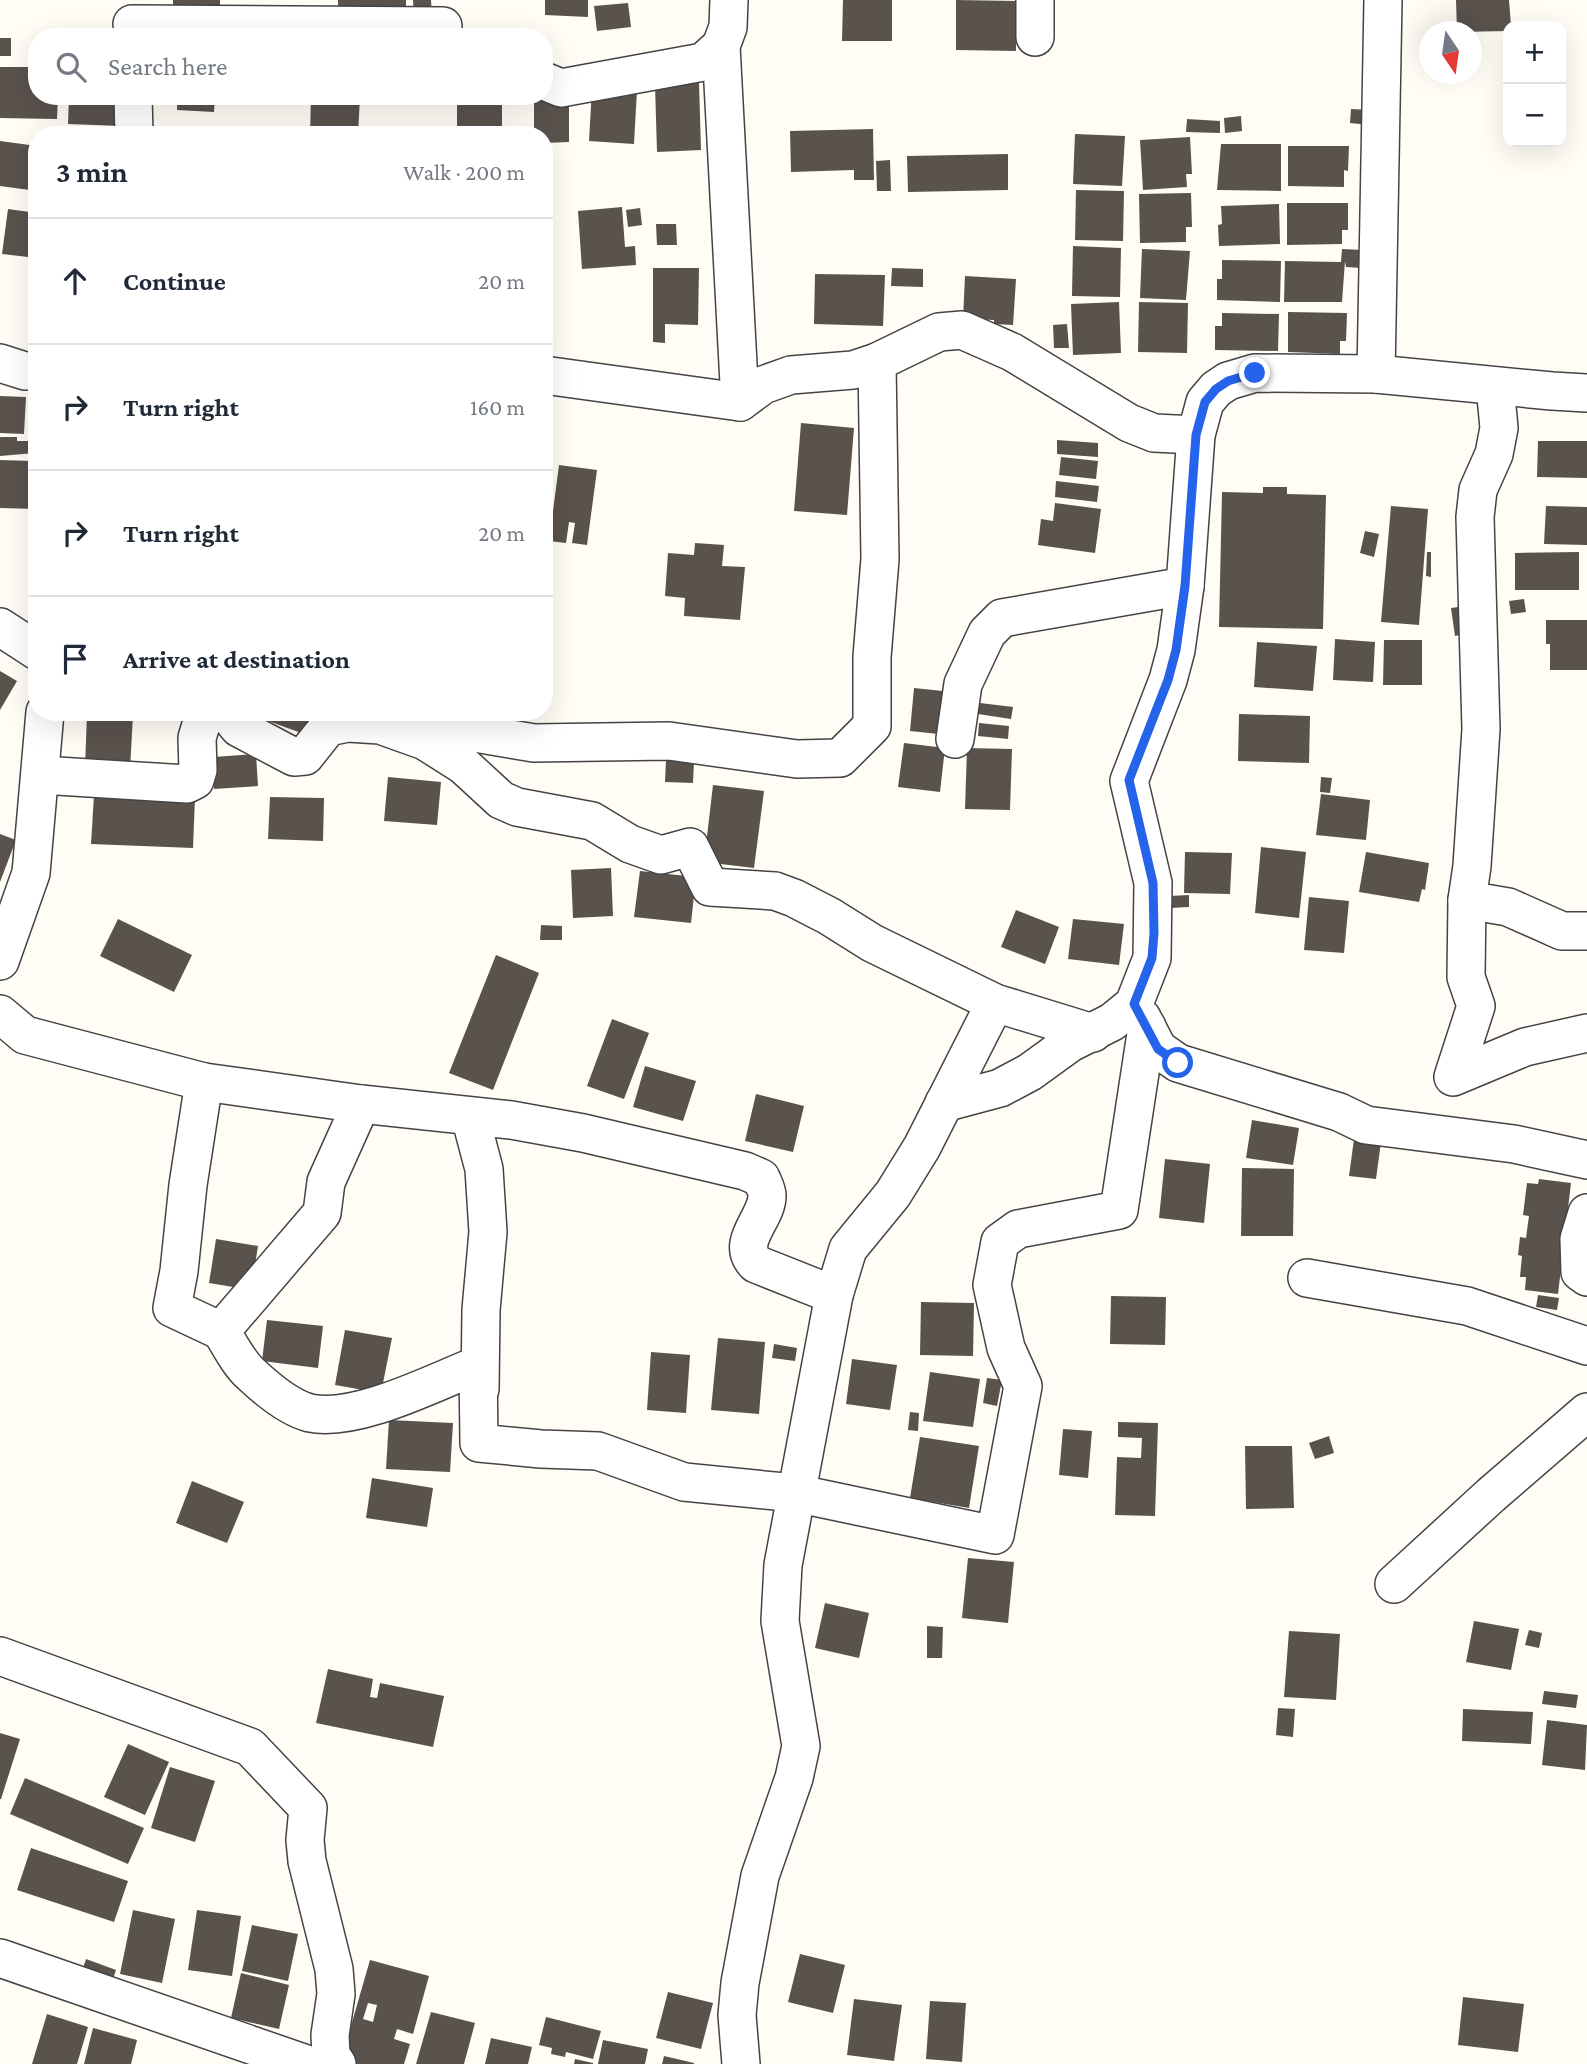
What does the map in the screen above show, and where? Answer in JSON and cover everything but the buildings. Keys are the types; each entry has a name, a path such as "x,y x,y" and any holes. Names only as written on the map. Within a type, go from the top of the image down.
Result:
{"street":[{"path":"729,0 727,27 721,46 740,402"},
{"path":"1035,0 1035,37"},
{"path":"1376,374 1382,0"},
{"path":"133,20 444,21"},
{"path":"553,85 561,88 703,62 721,46"},
{"path":"133,105 134,126"},
{"path":"553,376 740,402 763,385 791,376 853,370 877,362 939,332 962,330 1012,352 1129,423 1154,433 1196,435"},
{"path":"395,721 534,743 669,741 797,759 841,758 872,726 872,657 880,559 877,362"},
{"path":"0,363 28,371"},
{"path":"479,1443 541,1450 598,1451 684,1482 795,1493 995,1535 1023,1386 1006,1348 992,1286 1000,1242 1018,1229 1119,1210 1141,1016 1154,933 1153,883 1129,780 1168,680 1176,650 1185,586 1196,435 1205,402 1216,389 1228,381 1255,373 1376,374 1587,393"},
{"path":"1495,386 1499,428 1494,454 1478,491 1475,517 1481,729 1472,866 1467,900 1466,977 1476,1006 1453,1077 1525,1047 1587,1032"},
{"path":"955,739 963,684 987,634 1002,618 1185,586"},
{"path":"0,627 28,646"},
{"path":"0,961 31,873 44,721"},
{"path":"41,775 187,784 195,780 198,770 197,738 202,721"},
{"path":"233,721 239,728 294,757 305,756 328,727 358,721"},
{"path":"381,721 425,741 463,765 501,800 517,807 592,821 630,844 660,855 690,847 710,887 775,891 794,898 830,916 872,943 995,1003 1093,1032"},
{"path":"1467,900 1508,907 1562,931 1587,931"},
{"path":"741,2064 737,2015 742,1970 760,1876 794,1778 801,1746 780,1621 783,1565 834,1295 848,1249 893,1194 922,1147 995,1003"},
{"path":"0,1014 25,1035 204,1082 361,1104 511,1120 583,1133 745,1171 761,1178 767,1195 747,1248 749,1258 755,1264 834,1295"},
{"path":"944,1103 1000,1088 1070,1043 1112,1022 1141,1016"},
{"path":"1141,1016 1158,1049 1178,1063 1339,1112 1366,1125 1514,1144 1587,1160"},
{"path":"204,1082 172,1308 221,1331 250,1374 286,1400 310,1412 345,1414 379,1404 478,1364 479,1443"},
{"path":"221,1331 322,1213 326,1182 361,1104"},
{"path":"470,1116 484,1169 488,1232 481,1310 479,1443"},
{"path":"1587,1213 1579,1240 1580,1272 1587,1277"},
{"path":"1307,1278 1468,1307 1587,1346"},
{"path":"1394,1584 1587,1412"},
{"path":"0,1656 250,1747 308,1808 305,1840 307,1861 334,1969 336,1994 330,2035 331,2055 337,2064"},
{"path":"0,1958 306,2064"}],"route":[{"path":"1178,1063 1158,1049 1134,1004 1152,958 1153,883 1129,780 1150,730 1176,650 1185,586 1196,435 1205,402 1216,389 1228,381 1255,373"}]}
